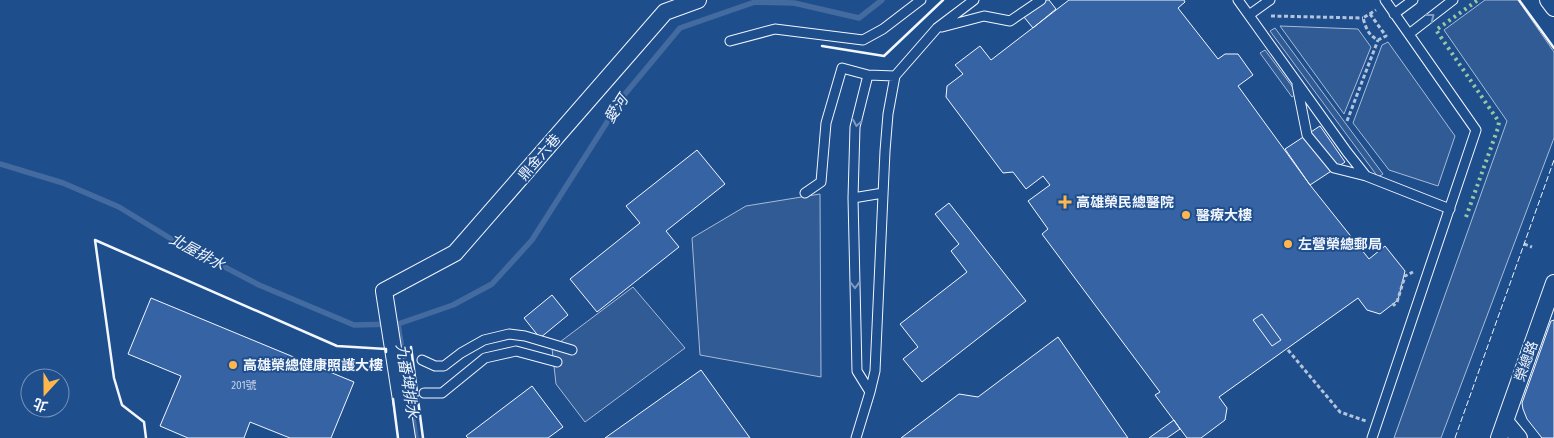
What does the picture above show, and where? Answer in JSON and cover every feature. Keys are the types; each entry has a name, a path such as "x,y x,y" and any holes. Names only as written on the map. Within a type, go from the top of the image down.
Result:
{"street":[{"name":"鼎金六巷","path":"407,438 384,291 455,253 665,12 698,0"},
{"path":"1548,0 1554,8"},
{"name":"榮總路","path":"1499,438 1554,283"},
{"path":"1505,421 1519,438"}],"lane":[{"path":"730,41 775,29 863,40 883,29 921,0"},
{"path":"856,438 875,371 888,114 895,76 936,28 974,0"},
{"path":"936,28 984,16 1010,21 1041,0"},
{"path":"1238,0 1366,176"},
{"path":"1249,15 1270,0"},
{"path":"1372,438 1476,130 1385,0"},
{"path":"1394,14 1413,0"},
{"path":"1409,34 1453,0"},
{"path":"805,194 821,182 826,124 842,68 868,76 895,76"},
{"path":"868,76 855,127 853,198 857,370 870,392"},
{"path":"1297,82 1307,135 1334,168 1366,176 1450,208"},
{"path":"853,198 883,192"},
{"path":"422,360 435,366 444,366 461,353 484,340 509,334 525,336 572,350"},
{"path":"424,393 442,393 485,358 516,351 558,362"}],"path":[{"path":"1270,16 1363,18 1376,10"},
{"path":"1370,14 1386,36"},
{"path":"1363,18 1371,36 1378,40"},
{"path":"1347,121 1378,40 1391,32"},
{"path":"1524,244 1532,247"},
{"path":"1393,304 1398,302 1405,276 1413,272"},
{"path":"1288,350 1340,412 1376,424"}],"shaded area":[{"path":"1485,0 1518,0 1554,52 1554,138 1441,438 1394,438 1507,121 1444,30"},
{"path":"1280,26 1358,29 1371,47 1344,114"},
{"path":"1275,28 1383,174 1378,177 1270,31"},
{"path":"1388,42 1455,136 1438,186 1389,170 1353,123 1382,45"},
{"path":"1265,50 1297,93 1292,97 1260,53"},
{"path":"820,194 821,377 700,355 692,238 746,206"},
{"path":"633,287 685,348 585,422 556,384 552,348"}],"building":[{"path":"1034,0 1049,0 1056,9 1033,28 1019,11"},
{"name":"醫療大樓","path":"1069,0 1184,0 1185,2 1178,8 1218,59 1225,54 1238,54 1253,75 1238,86 1310,185 1369,259 1385,246 1405,271 1398,300 1380,314 1367,310 1358,298 1219,397 1227,408 1225,420 1201,438 1187,438 1155,395 1160,392 1042,234 1048,229 1028,201 1050,185 1043,176 1026,189 1013,172 1003,173 946,97 947,86 963,74 955,65 980,46 991,60"},
{"path":"1320,126 1345,162 1310,185 1285,149"},
{"path":"697,150 725,184 666,231 679,247 597,312 570,279 640,223 626,206"},
{"path":"949,203 1026,301 922,382 903,359 918,347 900,324 967,272 951,251 959,244 935,214"},
{"path":"552,295 568,315 540,338 524,318"},
{"name":"高雄榮總健康照護大樓","path":"151,298 354,382 331,438 290,438 250,422 244,438 188,438 160,426 181,376 128,354"},
{"path":"1262,314 1281,340 1272,346 1253,320"},
{"path":"1554,320 1554,438 1542,438 1527,419 1522,403 1551,321"},
{"path":"1058,337 1128,438 901,438 959,394 978,397"},
{"path":"701,370 750,438 605,438"},
{"path":"532,386 563,427 548,438 468,438 466,436"},
{"path":"1174,420 1180,429 1167,438 1149,438"}],"waterway":[{"name":"愛河","path":"0,164 63,183 119,207 173,240 259,285 354,325 398,324 453,305 492,284 532,240 625,94 680,28 755,2 794,3 859,18 882,0"},
{"name":"九番埤排水","path":"398,324 416,438"}],"hedge":[{"path":"1466,217 1499,122 1436,30 1478,0"}],"fence":[{"path":"1455,438 1554,160"}],"wall":[{"path":"822,46 884,56 943,0"},
{"path":"1519,0 1554,48"},
{"path":"146,438 144,422 122,405 114,378 95,240 337,346 386,349 386,352"},
{"path":"411,347 423,438"},
{"path":"393,399 398,438"}],"place":[{"name":"高雄榮民總醫院","path":"1065,202"},
{"name":"醫療大樓","path":"1186,215"},
{"name":"左營榮總郵局","path":"1288,244"},
{"name":"高雄榮總健康照護大樓","path":"233,365"}],"water label":[{"name":"北屋排水","path":"197,252"}]}
